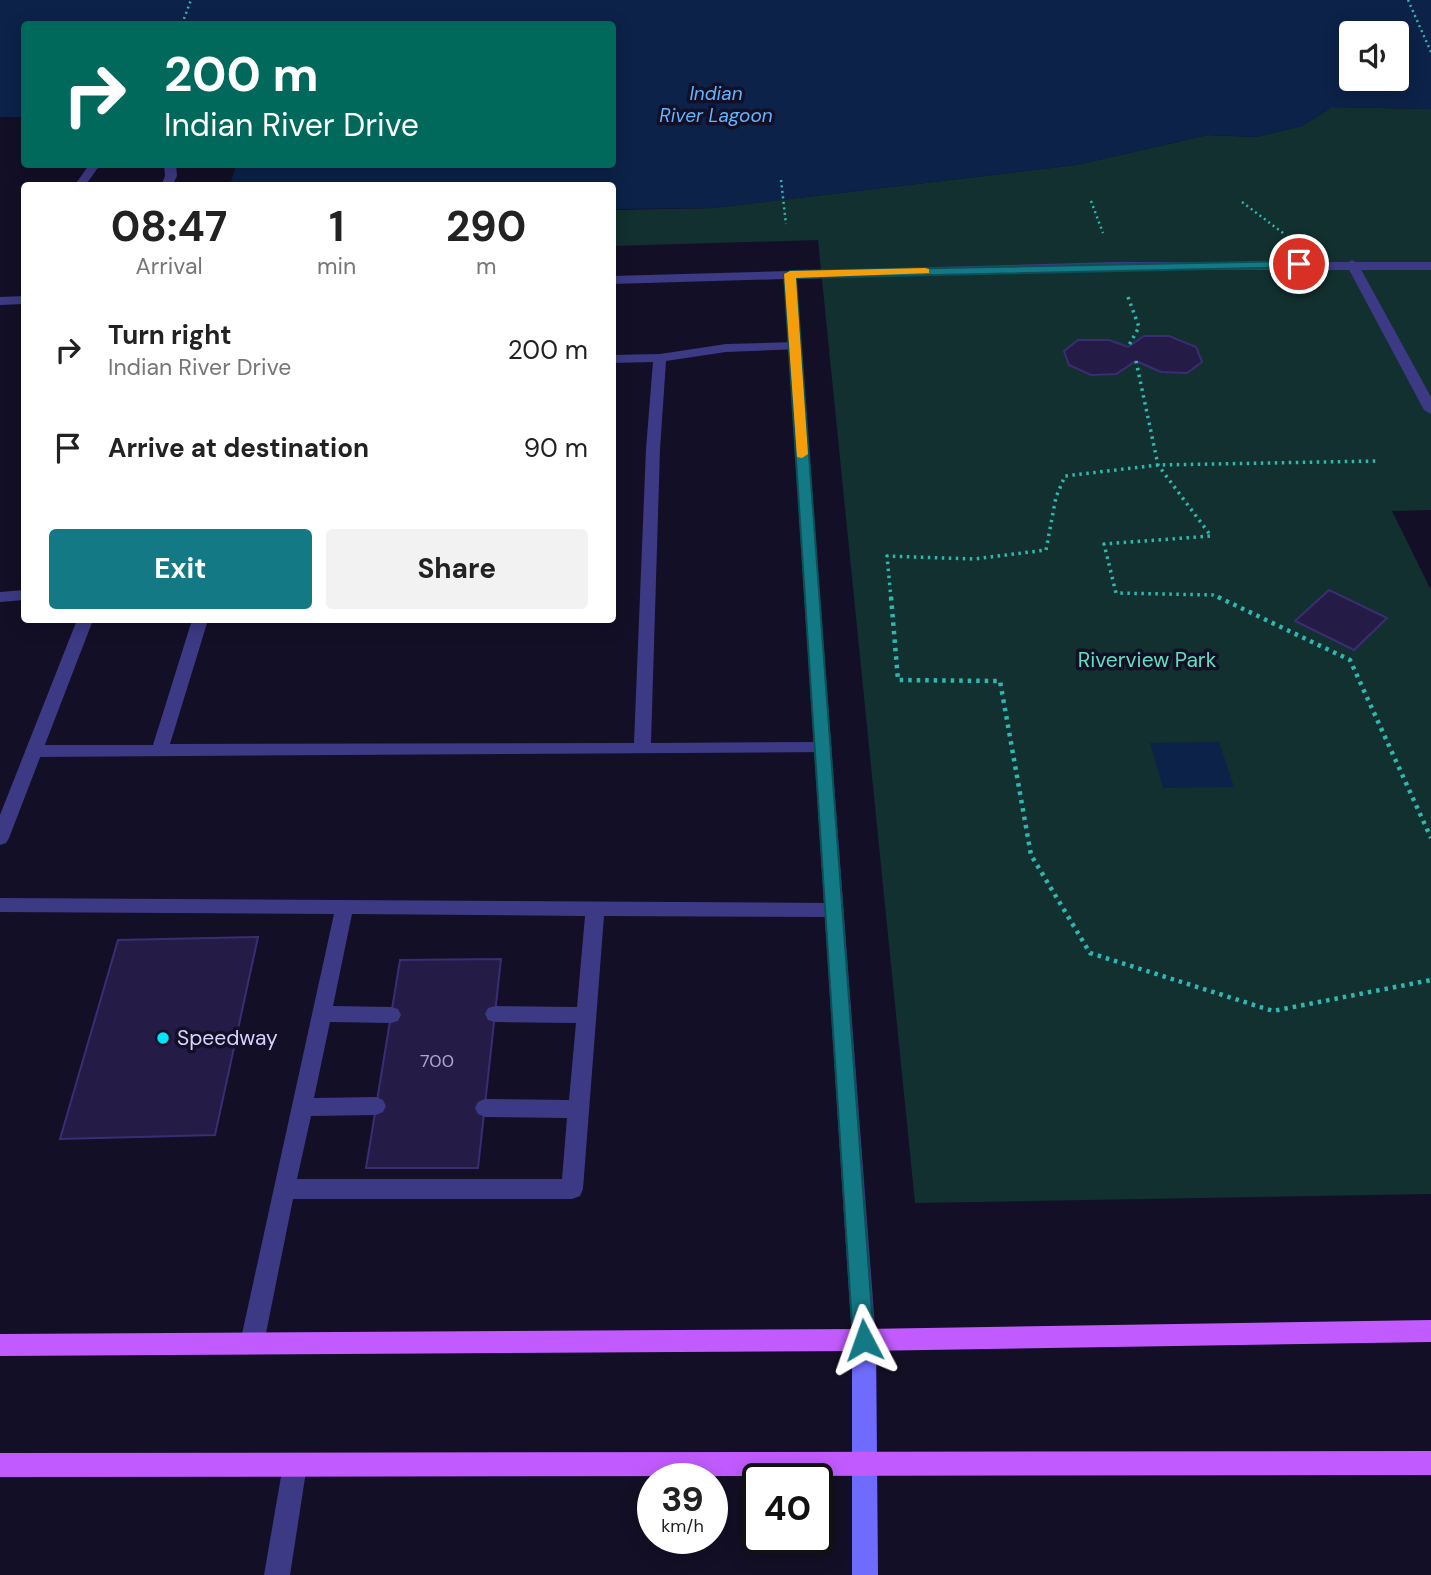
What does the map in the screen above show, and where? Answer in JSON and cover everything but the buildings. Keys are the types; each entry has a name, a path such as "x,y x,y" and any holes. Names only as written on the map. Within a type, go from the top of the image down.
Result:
{"main road":[{"path":"0,1345 864,1340 1431,1331"},
{"path":"864,1340 865,1575"},
{"path":"0,1465 1431,1463"}],"street":[{"path":"1352,264 1431,410"},
{"path":"616,280 1102,266 1431,266"},
{"path":"790,274 864,1340"},
{"path":"0,301 21,300"},
{"path":"616,359 660,358 726,348 794,346"},
{"path":"642,747 653,449 660,358"},
{"path":"0,597 21,595"},
{"path":"0,838 84,623"},
{"path":"160,750 199,623"},
{"path":"34,751 822,748"},
{"path":"0,905 834,910"},
{"path":"252,1343 345,905"},
{"path":"285,1189 572,1189 595,907"},
{"path":"321,1014 391,1015"},
{"path":"495,1014 586,1015"},
{"path":"302,1107 376,1106"},
{"path":"485,1108 579,1110"},
{"path":"277,1575 295,1465"}],"path":[{"path":"183,21 191,0"},
{"path":"1408,0 1431,52"},
{"path":"782,180 786,224"},
{"path":"1091,201 1104,234"},
{"path":"1125,290 1139,327 1128,347"},
{"path":"1136,361 1158,465 1211,536 1104,544 1116,593 1213,595 1350,660 1431,838"},
{"path":"1378,461 1158,465 1065,476 1056,497 1046,550 974,559 887,556 898,680 1000,681 1031,855 1090,953 1273,1011 1431,980"}],"green space":[{"name":"Riverview Park","path":"1332,107 1431,109 1431,510 1392,511 1431,590 1431,1194 915,1203 818,240 616,246 616,210 714,208 1076,165 1208,135 1256,137 1302,126"}],"water":[{"name":"Indian River Lagoon","path":"0,0 1431,0 1431,109 1332,107 1302,126 1256,137 1208,135 1076,165 714,208 616,209 616,182 231,182 235,168 616,168 616,21 21,21 21,117 0,117"},
{"path":"1219,742 1234,787 1163,788 1150,743"}],"slow traffic":[{"path":"802,454 790,274 925,271"}],"place":[{"name":"Speedway","path":"163,1038"}],"route":[{"path":"864,1340 790,274 1299,264"}]}
